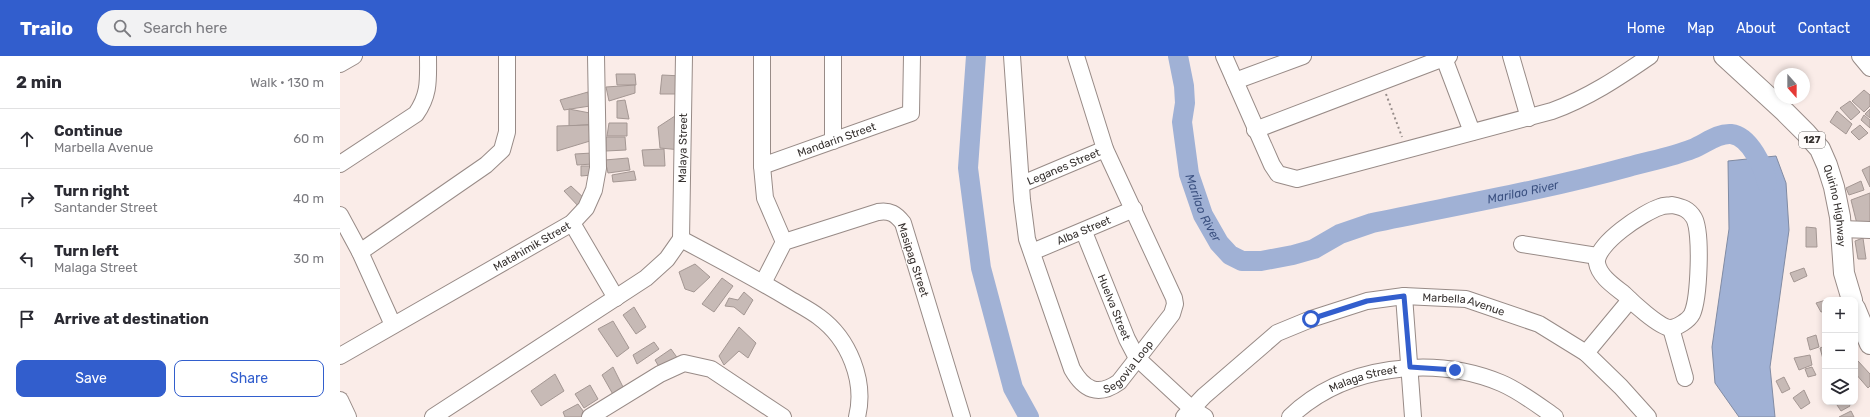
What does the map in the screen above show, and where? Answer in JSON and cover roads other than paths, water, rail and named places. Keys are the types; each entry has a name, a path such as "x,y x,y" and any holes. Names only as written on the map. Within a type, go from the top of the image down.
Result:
{"main road":[{"name":"Quirino Highway","path":"1724,56 1785,112 1820,149 1834,187 1841,230 1844,273 1851,297"},
{"path":"1858,315 1870,344"}],"street":[{"path":"340,64 354,56"},
{"path":"340,164 416,114 425,102 428,87 428,56"},
{"path":"360,252 486,165 502,150 507,132 507,56"},
{"name":"Matahimik Street","path":"340,356 572,223 586,208 594,190 598,168 596,56"},
{"name":"Malaya Street","path":"681,239 684,56"},
{"path":"762,56 762,166 765,198 784,242 763,283"},
{"path":"833,56 833,141"},
{"name":"Mandarin Street","path":"762,166 911,113 912,56"},
{"name":"Segovia Loop","path":"1012,57 1025,222 1032,252 1072,369 1079,382 1095,390 1111,388 1119,382 1172,314 1175,304 1174,298 1106,149 1076,56"},
{"path":"1224,56 1266,155 1278,174 1297,179 1406,149 1529,118 1570,105 1609,84 1650,56"},
{"path":"1235,82 1302,56"},
{"path":"1511,56 1529,118"},
{"path":"1255,130 1446,57 1472,132"},
{"name":"Leganes Street","path":"1022,184 1106,149"},
{"path":"1672,205 1683,207 1691,213 1696,220 1699,232 1696,306 1691,316 1684,322 1671,328 1664,326 1630,300 1602,274 1597,263 1597,256 1611,238 1637,220 1660,207 1672,205"},
{"name":"Alba Street","path":"1032,252 1084,232 1134,209"},
{"name":"Masipag Street","path":"784,242 878,212 887,211 897,215 903,223 962,417"},
{"path":"340,215 360,252 394,325"},
{"path":"572,223 616,298"},
{"path":"1841,230 1870,230"},
{"name":"Huelva Street","path":"1084,232 1127,339 1137,358 1188,412 1205,417"},
{"path":"433,417 646,278 667,259 681,239 763,283 820,317 835,333 851,358 859,380 860,404 857,417"},
{"path":"1522,244 1597,256"},
{"path":"1404,296 1413,417"},
{"name":"Marbella Avenue","path":"1188,412 1252,353 1277,333 1311,319 1367,301 1404,296 1466,299 1539,324 1586,354 1621,387 1648,417"},
{"path":"1586,354 1630,300"},
{"path":"1671,328 1685,378"},
{"path":"590,417 660,374 684,363 711,369 783,417"},
{"name":"Malaga Street","path":"1290,417 1300,408 1350,378 1410,367 1455,370 1501,383 1555,417"},
{"path":"340,400 348,417"}],"water":[{"path":"1776,156 1786,183 1789,230 1770,367 1775,417 1739,417 1715,383 1712,347 1729,229 1728,161"}],"waterway":[{"name":"Marilao River","path":"976,56 968,168 981,268 1013,388 1029,417"},
{"name":"Marilao River","path":"1178,56 1184,86 1185,103 1182,122 1189,174 1203,215 1219,243 1230,255 1242,261 1261,261 1293,255 1314,249 1340,234 1372,223 1533,190 1668,157 1692,149 1716,137 1726,134 1738,136 1750,146 1763,169 1767,183"}]}
